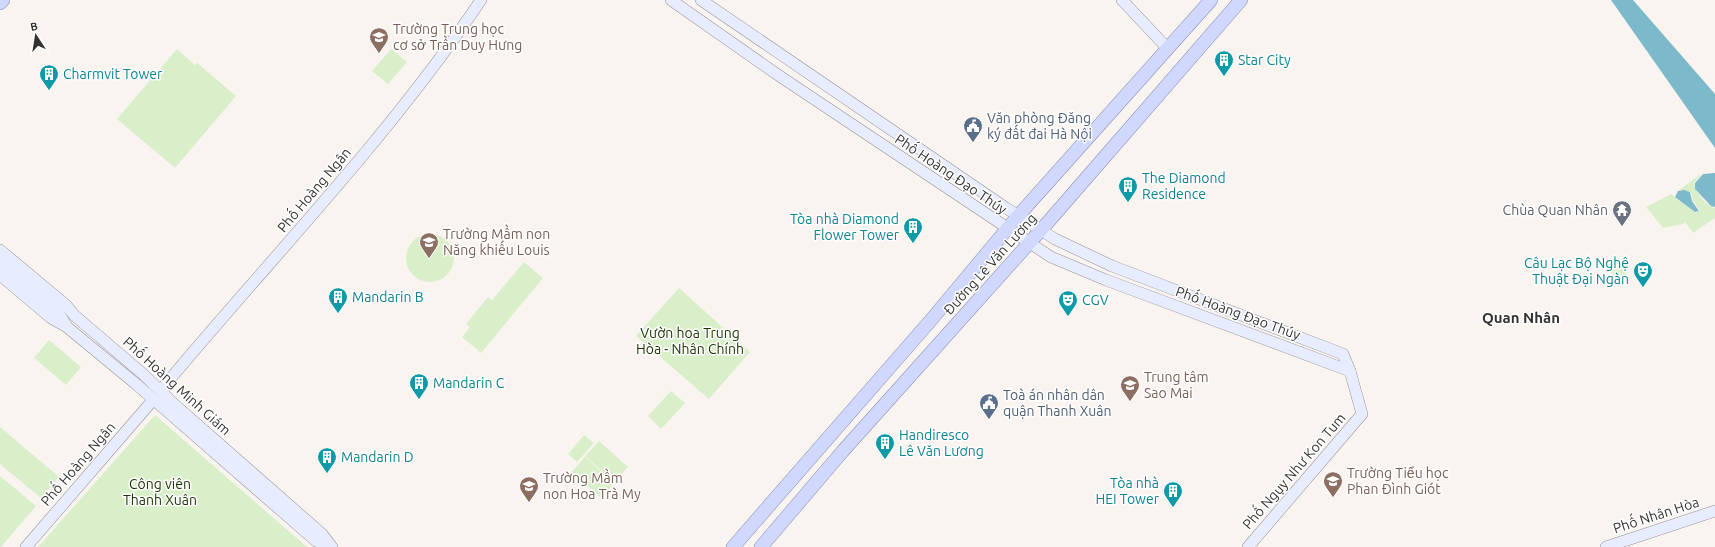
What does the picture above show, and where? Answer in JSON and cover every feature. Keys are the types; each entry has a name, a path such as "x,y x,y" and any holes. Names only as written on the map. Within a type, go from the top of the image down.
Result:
{"main road":[{"name":"Đường Lê Văn Lương","path":"733,547 926,325 1018,216 1211,0"},
{"name":"Đường Lê Văn Lương","path":"761,547 1041,230 1241,0"}],"street":[{"name":"Phố Hoàng Ngân","path":"161,390 290,243 393,120 481,0"},
{"name":"Phố Hoàng Đạo Thúy","path":"671,0 778,75 1051,257 1106,280 1350,371"},
{"name":"Phố Hoàng Đạo Thúy","path":"701,0 1018,216 1055,239 1112,266 1253,321 1343,354 1350,371"},
{"path":"1122,0 1168,49"},
{"name":"Phố Hoàng Minh Giám","path":"0,250 66,305 74,316 106,341 161,390 175,406 322,534 331,547"},
{"path":"0,262 58,312 67,327"},
{"path":"1106,280 1112,266"},
{"name":"Phố Hoàng Minh Giám","path":"0,275 51,318 67,327 316,541 331,547"},
{"path":"58,312 74,316"},
{"path":"1246,331 1253,321"},
{"name":"Phố Ngụy Như Kon Tum","path":"1248,547 1362,414 1350,371"},
{"name":"Phố Hoàng Ngân","path":"26,547 153,400"},
{"name":"Phố Nhân Hòa","path":"1606,547 1715,511"}],"green space":[{"path":"177,49 195,65 197,63 236,96 175,168 117,119"},
{"path":"391,49 407,62 388,84 372,71"},
{"path":"1702,173 1694,183 1695,187 1705,201 1715,208 1715,218 1693,233 1685,222 1683,224 1663,228 1646,207 1671,194 1696,213 1691,217 1700,210 1693,201 1691,192 1679,190"},
{"path":"430,234 439,236 447,241 452,249 454,258 452,267 447,275 439,280 430,282 421,280 413,275 408,267 406,258 408,249 413,241 421,236"},
{"path":"1613,258 1631,279 1620,285 1604,263"},
{"path":"524,262 543,278 481,353 462,337 470,327 466,324 488,297 492,300"},
{"name":"Vườn hoa Trung Hòa - Nhân Chính","path":"679,288 750,352 709,399 636,336"},
{"path":"49,340 81,367 66,385 34,358"},
{"path":"671,391 685,403 661,429 648,416"},
{"name":"Công viên Thanh Xuân","path":"155,415 307,547 38,547"},
{"path":"0,427 59,477 41,498 0,464"},
{"path":"584,435 594,443 577,462 568,454"},
{"path":"599,441 628,467 614,482 585,456"},
{"path":"585,457 614,483 601,498 572,472"},
{"path":"0,476 36,506 1,547 0,547"}],"water":[{"path":"1611,0 1633,0 1715,94 1715,148"},
{"path":"1715,173 1715,207 1711,206 1695,189 1695,183 1703,174"},
{"path":"1684,190 1690,192 1692,201 1699,211 1695,212 1675,197 1678,191"}],"place":[{"name":"Trường Trung học cơ sở Trần Duy Hưng","path":"379,54"},
{"name":"Star City","path":"1224,77"},
{"name":"Charmvit Tower","path":"49,91"},
{"name":"Văn phòng Đăng ký đất đai Hà Nội","path":"973,143"},
{"name":"The Diamond Residence","path":"1128,203"},
{"name":"Chùa Quan Nhân","path":"1622,227"},
{"name":"Tòa nhà Diamond Flower Tower","path":"913,244"},
{"name":"Trường Mầm non Năng khiếu Louis","path":"429,259"},
{"name":"Câu Lạc Bộ Nghệ Thuật Đại Ngàn","path":"1643,288"},
{"name":"Mandarin B","path":"338,314"},
{"name":"CGV","path":"1068,317"},
{"name":"Mandarin C","path":"419,400"},
{"name":"Trung tâm Sao Mai","path":"1130,402"},
{"name":"Toà án nhân dân quận Thanh Xuân","path":"989,420"},
{"name":"Handiresco Lê Văn Lương","path":"885,460"},
{"name":"Mandarin D","path":"327,474"},
{"name":"Trường Tiểu học Phan Đình Giót","path":"1333,498"},
{"name":"Trường Mầm non Hoa Trà My","path":"529,503"},
{"name":"Tòa nhà HEI Tower","path":"1173,508"}],"district":[{"name":"Quan Nhân","path":"1521,318"}]}
